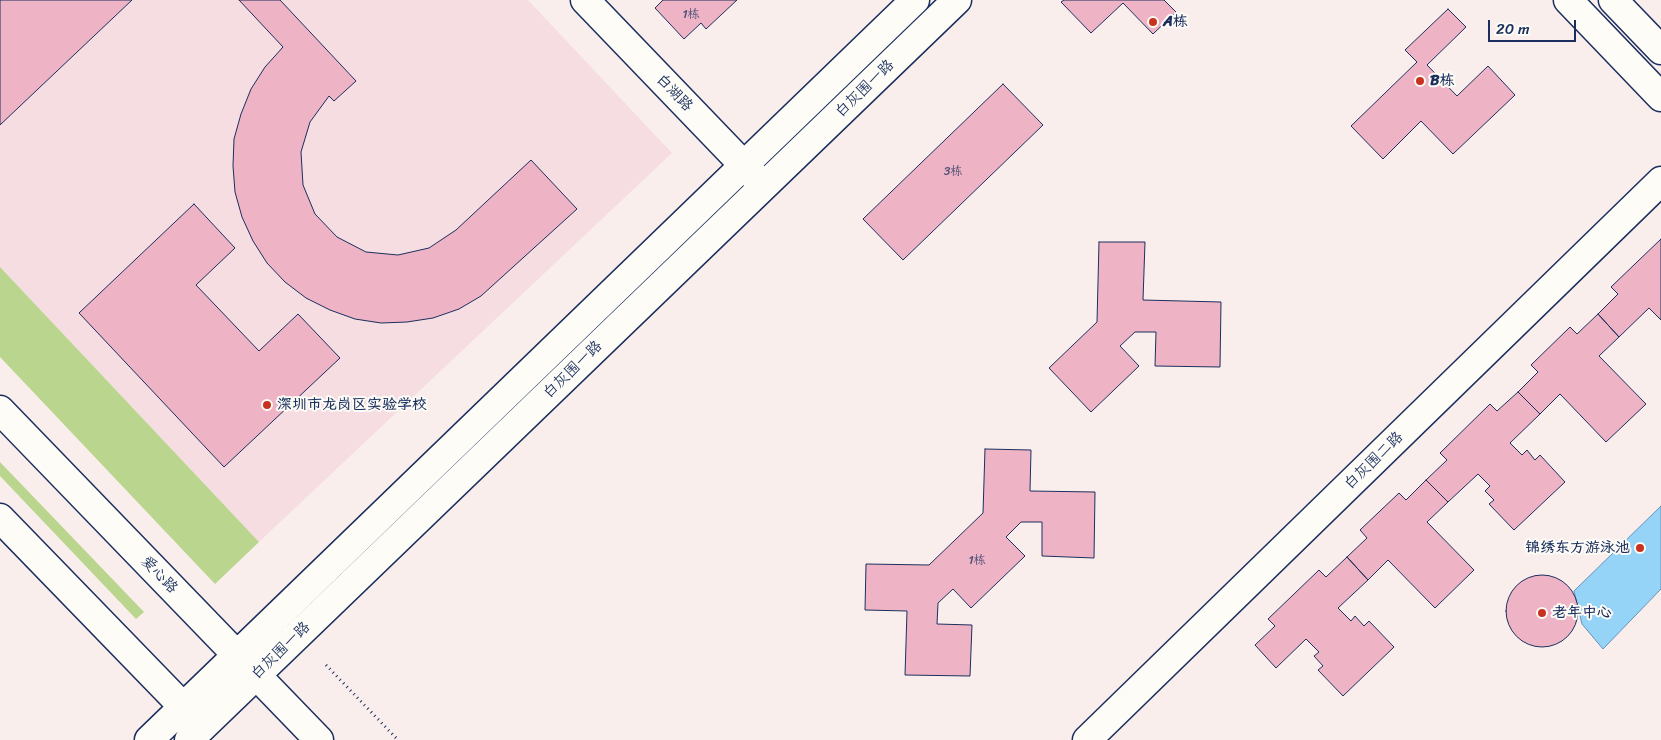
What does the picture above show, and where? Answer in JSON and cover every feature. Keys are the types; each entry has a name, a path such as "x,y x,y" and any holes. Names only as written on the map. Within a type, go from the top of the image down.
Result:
{"street":[{"name":"白湖路","path":"585,0 764,186"},
{"name":"白灰围一路","path":"149,740 197,729 247,666 744,166 915,0"},
{"name":"白灰围一路","path":"247,666 764,186 957,0"},
{"path":"1568,0 1661,97"},
{"path":"1613,0 1661,50"},
{"name":"白灰围二路","path":"1087,740 1661,181"},
{"name":"爱心路","path":"0,410 319,740"},
{"path":"0,518 197,729"}],"path":[{"path":"326,665 398,740"}],"shaded area":[{"name":"深圳市龙岗区实验学校","path":"0,0 528,0 672,153 259,542 0,267"}],"green space":[{"path":"0,267 259,542 215,584 0,357"},
{"path":"0,462 144,612 136,619 0,476"}],"water":[{"name":"锦绣东方游泳池","path":"1661,506 1661,589 1603,649 1582,624 1574,591"}],"building":[{"path":"0,0 132,0 0,125"},
{"path":"239,0 280,0 356,81 334,101 329,96 310,122 301,152 303,185 315,214 337,237 366,252 398,255 429,248 456,230 531,160 577,209 481,296 459,309 433,318 381,323 355,319 330,310 306,298 285,282 267,263 253,241 242,217 235,192 233,166 234,139 241,114 251,89 265,67 283,47"},
{"path":"663,0 737,0 706,29 701,23 684,39 655,8"},
{"name":"A栋","path":"1064,0 1164,0 1176,12 1153,34 1123,3 1091,33 1061,2"},
{"name":"B栋","path":"1448,9 1466,27 1427,65 1457,96 1488,66 1515,95 1453,154 1421,121 1383,159 1351,126 1417,62 1405,50"},
{"path":"1003,84 1043,125 903,260 863,219"},
{"path":"194,204 235,248 196,285 259,351 298,314 340,358 224,467 79,313"},
{"path":"1661,239 1661,320 1649,308 1619,337 1598,314 1618,294 1611,287"},
{"path":"1099,242 1145,242 1143,300 1221,302 1220,367 1155,366 1156,332 1135,332 1120,346 1139,366 1091,412 1049,368 1097,322"},
{"path":"1598,314 1619,337 1599,356 1646,404 1606,442 1560,394 1540,414 1518,392 1538,372 1531,365 1570,327 1577,334"},
{"path":"1518,392 1540,414 1510,443 1522,455 1527,450 1535,460 1540,455 1565,482 1514,530 1489,504 1494,500 1485,491 1490,486 1478,474 1448,502 1426,480 1447,460 1440,453 1490,404 1497,411"},
{"path":"985,449 1031,450 1030,491 1095,492 1094,558 1042,556 1042,522 1021,522 1006,537 1025,556 971,608 953,589 938,603 937,624 972,625 970,676 905,675 907,611 865,610 866,564 929,565 983,513"},
{"path":"1426,480 1448,502 1427,522 1474,570 1435,608 1388,560 1368,580 1347,557 1367,538 1360,530 1399,493 1406,500"},
{"path":"1347,557 1368,580 1338,608 1351,621 1355,616 1364,626 1369,621 1394,647 1343,696 1318,670 1323,666 1314,656 1319,652 1306,639 1276,668 1255,645 1275,626 1268,619 1319,570 1326,577"},
{"name":"老年中心","path":"1542,575 1562,581 1572,591 1578,611 1572,631 1562,641 1542,647 1522,641 1512,631 1506,611 1512,591 1522,581"}],"place":[{"name":"A栋","path":"1153,22"},
{"name":"B栋","path":"1420,81"},
{"name":"深圳市龙岗区实验学校","path":"267,405"},
{"name":"锦绣东方游泳池","path":"1640,548"},
{"name":"老年中心","path":"1542,613"}]}
